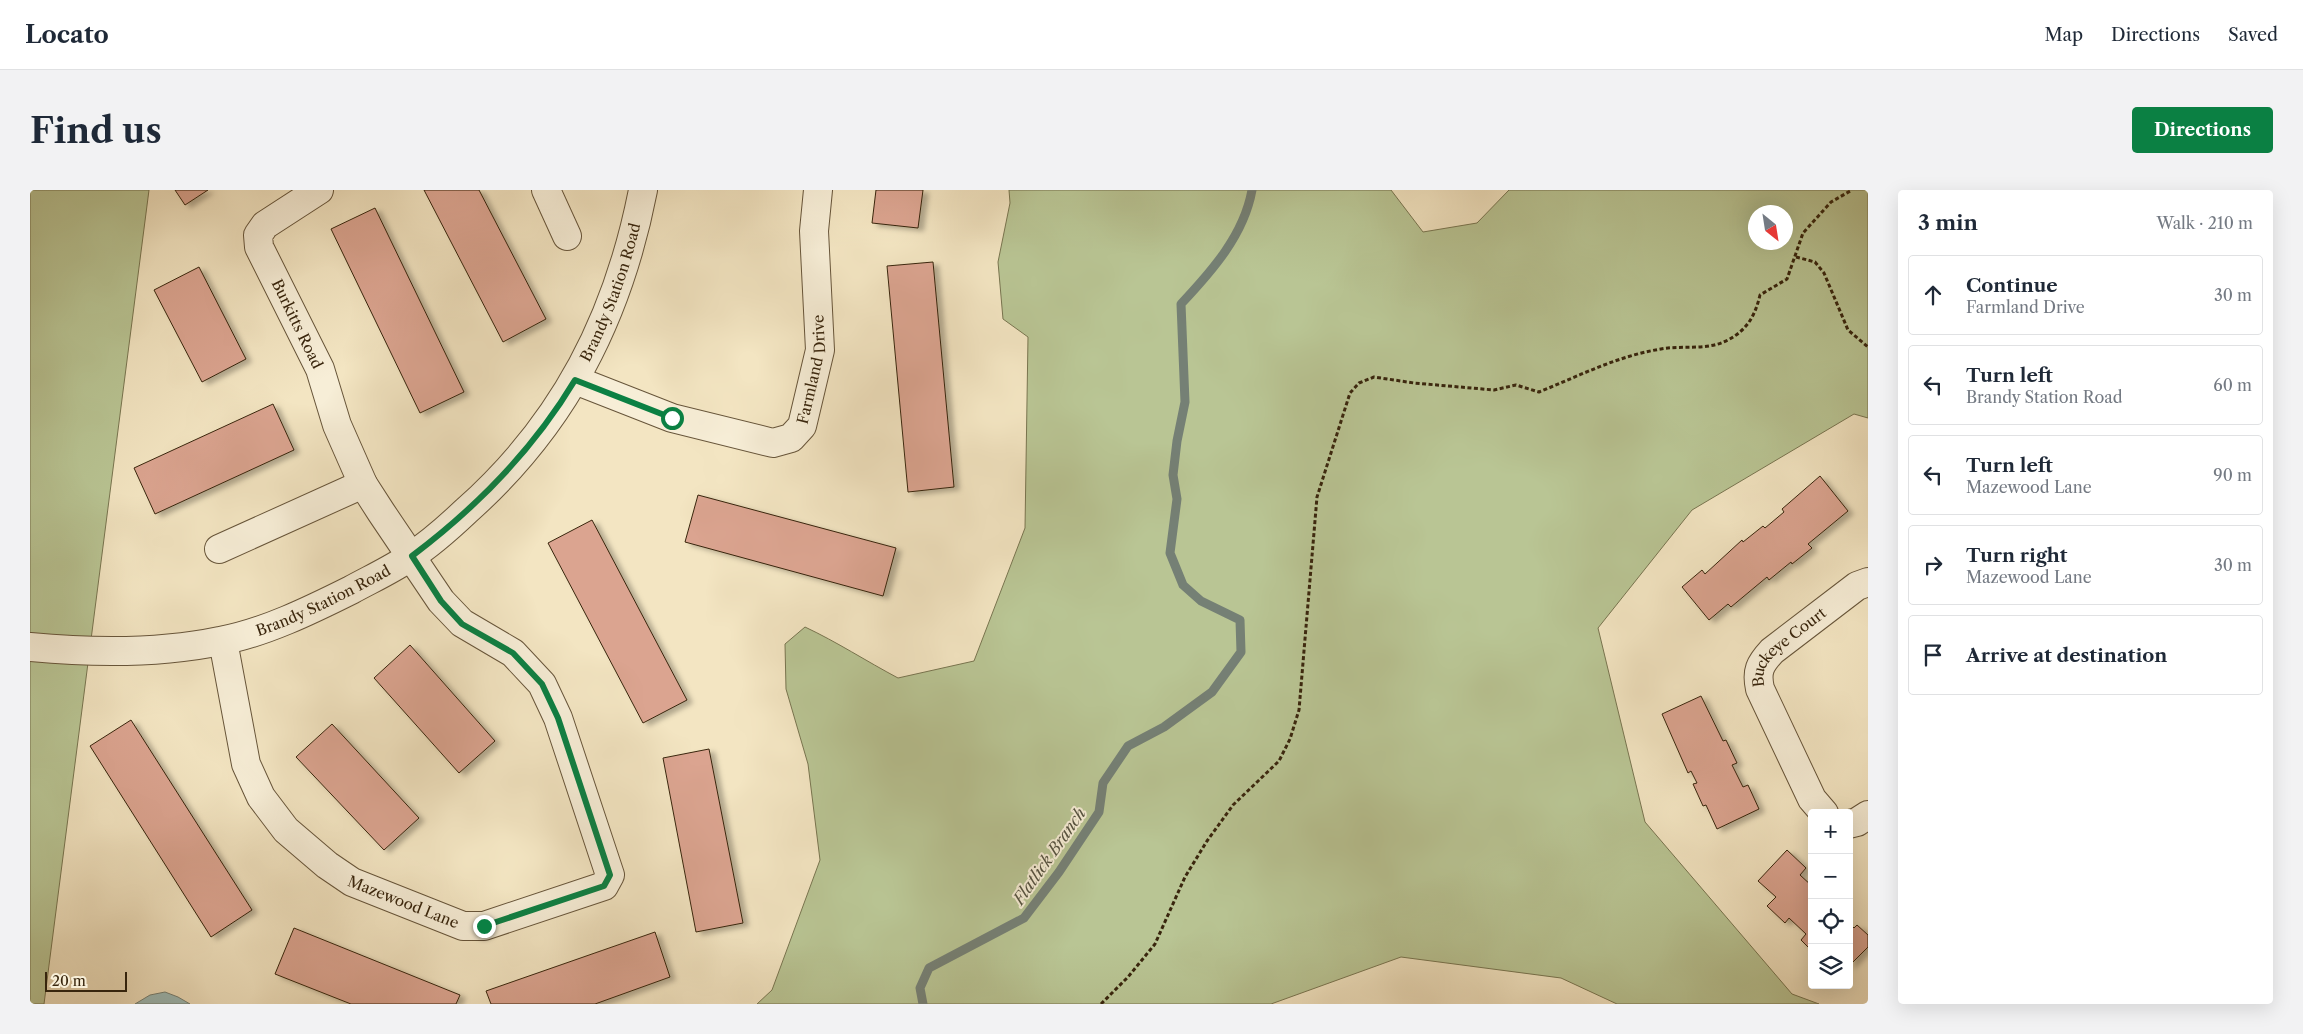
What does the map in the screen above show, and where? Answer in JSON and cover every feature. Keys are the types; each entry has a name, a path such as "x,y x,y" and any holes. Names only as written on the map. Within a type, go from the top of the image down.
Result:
{"street":[{"name":"Burkitts Road","path":"319,190 265,225 258,235 260,247 320,369 337,425 364,484 412,556"},
{"path":"546,190 567,236"},
{"name":"Brandy Station Road","path":"30,647 106,652 188,647 223,641 316,608 412,556 440,535 481,498 515,463 540,432 575,380 614,298 626,262 642,190"},
{"name":"Farmland Drive","path":"575,380 672,418 773,443 791,438 802,426 820,350 814,230 818,190"},
{"path":"219,549 364,484"},
{"name":"Mazewood Lane","path":"223,641 246,764 261,797 286,830 327,865 352,882 463,926 484,926 604,886 610,875 558,718 542,684 513,653 462,624 441,601 412,556"},
{"name":"Buckeye Court","path":"1821,809 1812,799 1760,689 1757,676 1763,661 1772,651 1857,586 1868,582"},
{"path":"1853,823 1868,815"}],"path":[{"path":"1101,1004 1128,977 1155,944 1186,878 1207,841 1233,805 1279,761 1290,739 1299,710 1316,497 1350,393 1359,383 1374,377 1414,384 1494,390 1516,385 1539,392 1590,368 1635,354 1662,348 1689,349 1727,340 1748,325 1756,312 1760,295 1787,279 1803,233 1831,202 1852,190"},
{"path":"1796,257 1815,262 1824,273 1848,330 1868,347"}],"green space":[{"path":"30,190 149,190 44,1004 30,1004"},
{"path":"1009,190 1391,190 1423,232 1477,223 1509,190 1868,190 1868,418 1854,414 1692,510 1598,628 1645,822 1792,994 1819,1004 1617,1004 1561,978 1401,957 1271,1004 757,1004 772,990 820,860 808,764 786,689 785,644 805,627 898,678 974,661 1025,528 1028,337 1003,319 998,262 1010,203"}],"water":[{"path":"165,992 190,1004 135,1004 150,995"}],"building":[{"path":"175,190 208,190 185,205"},
{"path":"424,190 479,190 546,319 503,342"},
{"path":"876,190 923,190 918,228 872,223"},
{"path":"375,208 464,392 420,413 331,229"},
{"path":"933,262 954,487 908,492 887,266"},
{"path":"199,267 246,359 202,382 154,290"},
{"path":"273,404 294,450 155,514 134,468"},
{"path":"1820,476 1848,511 1808,544 1812,548 1792,564 1791,562 1769,580 1767,577 1731,607 1728,604 1709,620 1682,587 1702,570 1705,574 1742,540 1743,542 1763,526 1765,528 1784,512 1782,509"},
{"path":"698,495 896,548 883,596 685,542"},
{"path":"592,520 687,700 643,723 548,543"},
{"path":"410,645 495,741 459,773 374,678"},
{"path":"1701,696 1723,741 1726,740 1737,763 1732,765 1743,787 1748,785 1759,809 1717,829 1706,805 1703,806 1693,784 1697,783 1691,771 1688,773 1662,714"},
{"path":"131,720 252,910 211,937 90,746"},
{"path":"332,724 419,818 384,850 296,757"},
{"path":"709,749 743,923 696,932 663,758"},
{"path":"1787,850 1806,868 1800,875 1808,882 1808,947 1801,940 1806,934 1789,918 1785,923 1767,906 1776,897 1758,881"},
{"path":"1857,925 1868,935 1868,947 1853,962 1853,927"},
{"path":"294,928 460,995 456,1004 351,1004 275,974"},
{"path":"655,932 670,977 595,1004 491,1004 486,991"}],"waterway":[{"name":"Flatlick Branch","path":"923,1004 920,988 929,968 1024,918 1059,872 1099,812 1103,783 1128,746 1164,727 1212,692 1241,652 1240,620 1201,601 1183,585 1170,553 1177,499 1173,475 1177,441 1185,402 1181,304 1204,279 1234,237 1242,222 1252,190"}],"route":[{"path":"484,926 604,886 610,875 558,718 542,684 513,653 462,624 441,601 412,556 440,535 488,492 515,463 540,432 575,380 672,418"}]}
